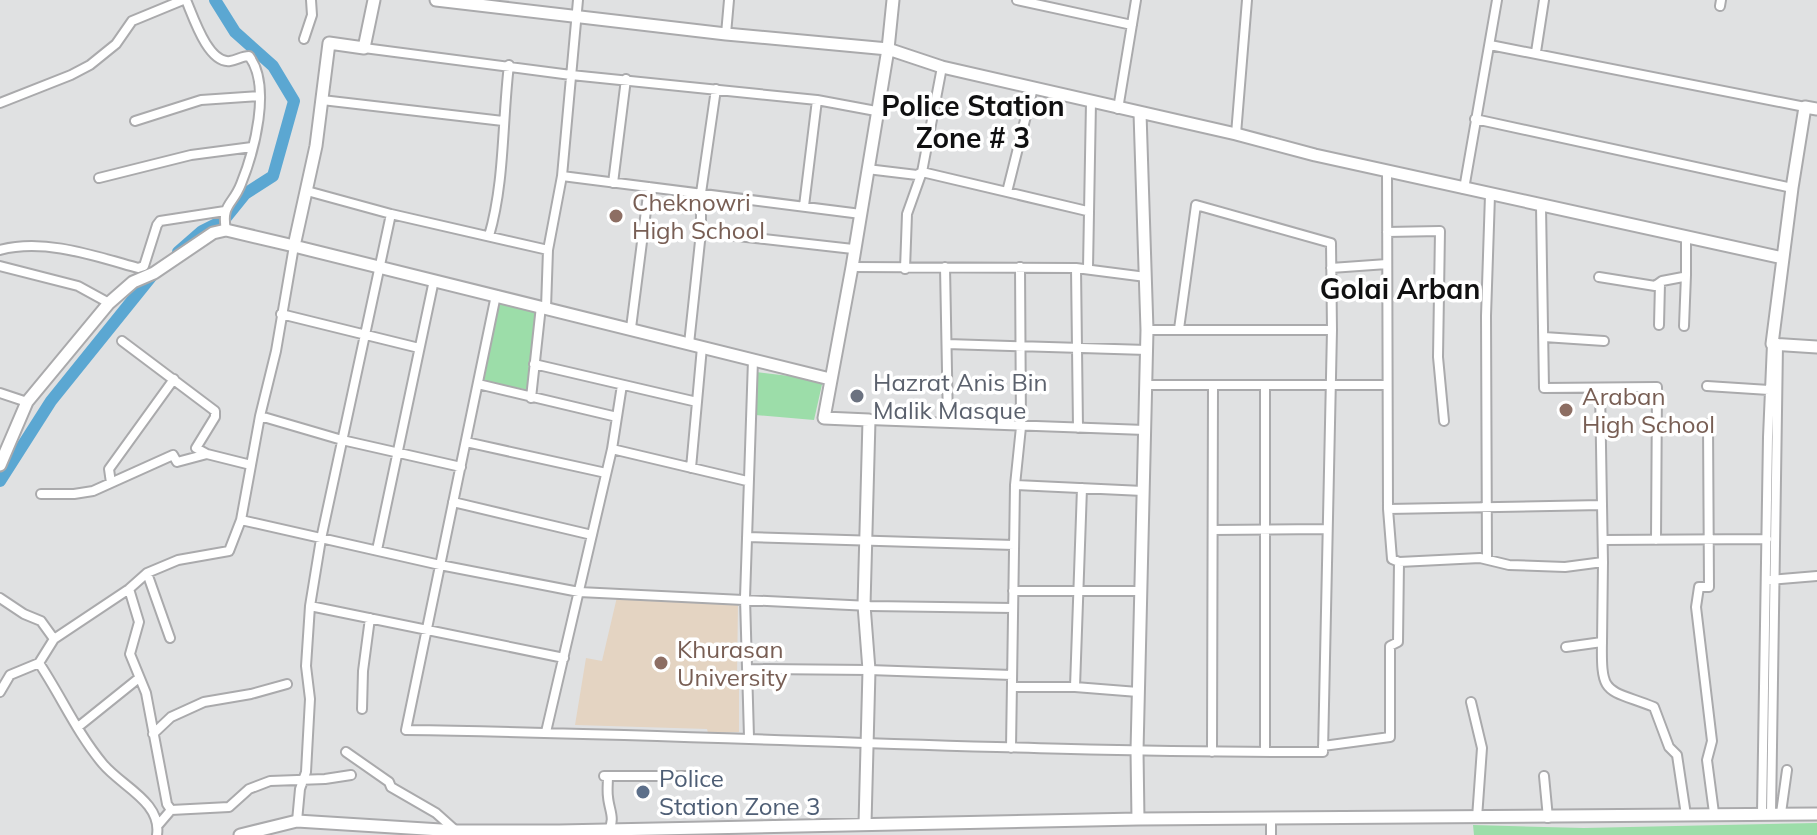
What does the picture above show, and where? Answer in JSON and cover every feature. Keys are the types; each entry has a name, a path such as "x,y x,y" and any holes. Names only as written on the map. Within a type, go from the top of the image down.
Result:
{"main road":[{"path":"294,246 307,191 329,43 364,48 374,0"},
{"path":"436,0 726,34 888,49 942,67 1118,109 1490,195 1783,258"},
{"path":"865,824 869,670 864,605 869,420 824,418 861,214 893,0"},
{"path":"1811,108 1792,188 1775,344 1817,347"},
{"path":"1138,819 1138,692 1147,350 1140,113"},
{"path":"0,465 27,402 109,303 133,282 163,267 213,233 226,230 380,265 830,379"},
{"path":"240,835 297,821 314,827 604,832 823,830 865,824 1138,819 1817,814"}],"street":[{"path":"0,103 90,65 116,44 132,21 184,0 213,55 221,60 230,61 245,55 253,60 260,85 252,147 242,183 225,211 226,230"},
{"path":"304,39 312,15 311,0"},
{"path":"531,398 548,250 562,176 578,0"},
{"path":"726,34 729,0"},
{"path":"1017,0 1132,25"},
{"path":"1118,109 1136,0"},
{"path":"1236,134 1247,0"},
{"path":"1464,189 1497,0"},
{"path":"1536,52 1544,0"},
{"path":"1490,45 1811,108"},
{"path":"364,48 571,75 817,100 876,111"},
{"path":"489,236 499,202 509,65"},
{"path":"905,269 907,214 922,172 942,67"},
{"path":"613,183 626,79"},
{"path":"1007,192 1033,88"},
{"path":"689,344 701,232 701,193 716,89"},
{"path":"135,121 201,100 260,96"},
{"path":"322,100 503,121"},
{"path":"804,206 817,100"},
{"path":"1088,268 1091,102"},
{"path":"1475,119 1792,188"},
{"path":"99,178 191,155 252,147"},
{"path":"867,169 917,175 922,172 1087,211"},
{"path":"1387,171 1388,509 1392,559 1399,562 1487,559 1509,565 1565,567 1603,562"},
{"path":"562,176 861,214"},
{"path":"631,328 649,187"},
{"path":"307,191 548,250"},
{"path":"1487,559 1486,316 1490,195"},
{"path":"496,295 406,730 749,737 1011,748 1323,752 1331,243 1196,205 1179,329"},
{"path":"1541,206 1544,388 1657,387 1656,540"},
{"path":"0,250 22,244 91,255 138,268 144,266 160,221 225,211"},
{"path":"297,821 306,772 310,699 306,666 310,606 321,539 391,214"},
{"path":"1387,232 1440,231 1438,357 1444,421"},
{"path":"701,232 853,249"},
{"path":"1684,326 1686,238"},
{"path":"0,692 10,675 39,663 54,639 129,589 147,573 178,560 229,551 241,520 294,246"},
{"path":"1331,268 1387,264"},
{"path":"0,266 78,286 109,303"},
{"path":"852,267 1088,268 1146,277"},
{"path":"945,267 948,423"},
{"path":"1011,748 1015,485 1021,427 1018,345 1020,267"},
{"path":"1076,268 1078,428"},
{"path":"1599,277 1655,286 1686,275"},
{"path":"377,550 434,280"},
{"path":"1659,325 1660,282"},
{"path":"281,314 419,348"},
{"path":"1147,330 1332,330"},
{"path":"1544,337 1604,341"},
{"path":"122,341 215,411 215,417 196,448 207,454 251,465"},
{"path":"947,344 1147,350"},
{"path":"1770,580 1767,539 1769,390 1775,344"},
{"path":"1771,813 1770,580 1775,344"},
{"path":"691,468 702,347"},
{"path":"749,737 745,598 753,360"},
{"path":"534,364 697,402"},
{"path":"111,483 109,469 174,379"},
{"path":"478,384 617,417"},
{"path":"546,732 612,449 622,385"},
{"path":"1146,385 1387,385"},
{"path":"1212,752 1213,385"},
{"path":"1265,385 1265,752"},
{"path":"1707,386 1769,390"},
{"path":"1600,388 1603,540 1601,678 1609,689 1654,707 1669,747 1677,755 1686,815"},
{"path":"0,393 27,402"},
{"path":"260,416 342,440 461,467"},
{"path":"869,420 1145,430"},
{"path":"1708,424 1709,587 1699,587 1696,607 1712,741 1707,760 1714,813"},
{"path":"466,442 606,473"},
{"path":"612,449 747,481"},
{"path":"41,494 93,491 173,455 177,462 207,454"},
{"path":"1015,485 1143,491"},
{"path":"1075,687 1082,488"},
{"path":"453,502 592,535"},
{"path":"1388,509 1602,505"},
{"path":"241,520 440,565 579,592 864,605 1013,608"},
{"path":"1213,530 1326,529"},
{"path":"747,537 1014,545"},
{"path":"1603,540 1767,539"},
{"path":"1323,746 1390,737 1390,646 1398,642 1399,562"},
{"path":"147,573 170,638"},
{"path":"1770,580 1817,576"},
{"path":"129,589 139,622 130,654 146,693 167,804 171,810"},
{"path":"1013,591 1141,591"},
{"path":"0,598 41,621 54,639"},
{"path":"310,606 564,658"},
{"path":"362,709 370,618"},
{"path":"1566,647 1602,642"},
{"path":"39,663 104,765 145,801 159,824"},
{"path":"748,669 1012,675"},
{"path":"78,727 139,678"},
{"path":"153,734 171,717 204,702 287,684"},
{"path":"1012,687 1075,687 1138,692"},
{"path":"1471,702 1482,748 1477,818"},
{"path":"346,752 389,782 391,787 436,813 457,831"},
{"path":"1771,813 1787,770"},
{"path":"157,835 159,824 171,810 229,807 249,789 270,781 351,775"},
{"path":"604,832 612,825 606,776 694,776"},
{"path":"1544,776 1548,818"},
{"path":"1273,818 1273,835"}],"shaded area":[{"name":"Khurasan University","path":"617,597 738,604 737,677 731,682 739,683 739,732 575,725 586,658 602,661"}],"green space":[{"path":"497,299 538,311 529,390 481,381"},
{"path":"756,372 823,380 814,420 755,415"},
{"path":"1817,823 1817,835 1474,835 1473,825 1584,828"}],"waterway":[{"path":"178,252 202,231 224,220 245,194 273,176 294,101 273,66 235,32 215,0"},
{"path":"0,481 51,401 155,272"}],"place":[{"name":"Cheknowri High School","path":"616,216"},
{"name":"Hazrat Anis Bin Malik Masque","path":"857,396"},
{"name":"Araban High School","path":"1566,410"},
{"name":"Khurasan University","path":"661,663"},
{"name":"Police Station Zone 3","path":"643,792"}],"district":[{"name":"Police Station Zone # 3","path":"973,121"},
{"name":"Golai Arban","path":"1400,288"}]}
